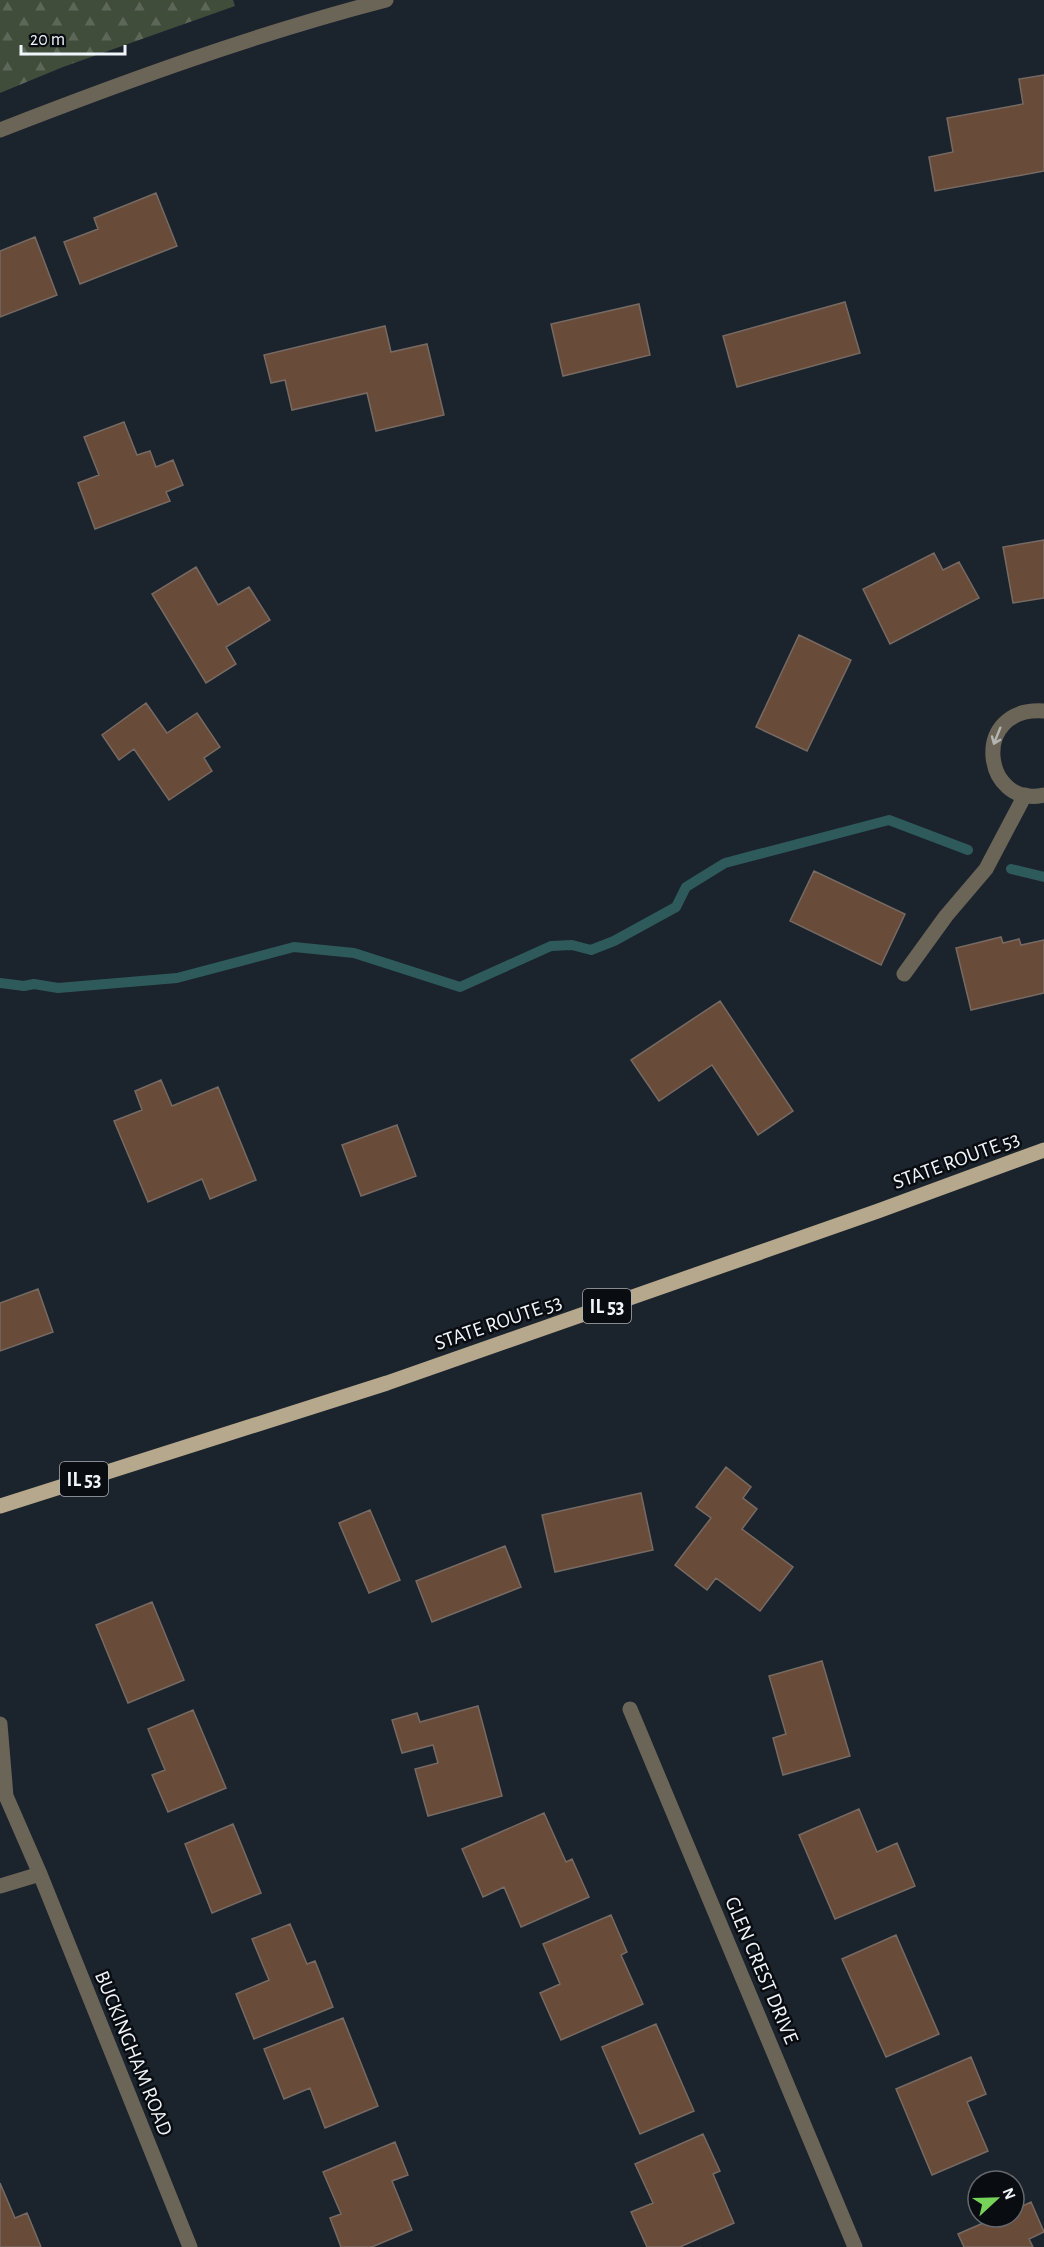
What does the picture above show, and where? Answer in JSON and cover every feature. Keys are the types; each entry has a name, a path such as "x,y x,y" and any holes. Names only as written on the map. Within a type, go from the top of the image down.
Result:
{"main road":[{"name":"STATE ROUTE 53","path":"0,1506 387,1383 878,1211 1044,1150"}],"street":[{"path":"0,130 85,97 238,44 386,0"},
{"path":"1044,711 1023,711 1002,725 994,739 992,758 998,777 1011,790 1035,797 1044,795"},
{"path":"904,974 946,916 986,869 1025,795"},
{"name":"GLEN CREST DRIVE","path":"630,1709 855,2247"},
{"name":"BUCKINGHAM ROAD","path":"0,1724 3,1792 40,1874 190,2247"},
{"path":"0,1886 40,1874"}],"green space":[{"path":"0,0 233,0 235,6 63,67 0,93"}],"building":[{"path":"1044,75 1044,171 935,191 929,157 953,152 947,118 1023,104 1019,79"},
{"path":"156,193 177,246 80,284 64,242 98,229 94,218"},
{"path":"35,237 57,295 0,317 0,251"},
{"path":"845,302 860,353 737,387 723,336"},
{"path":"639,304 650,355 563,376 551,324"},
{"path":"385,326 391,352 427,344 444,415 376,431 367,393 292,410 285,380 271,383 264,355"},
{"path":"124,422 137,455 150,451 156,467 173,460 183,485 166,492 170,501 95,529 78,483 99,475 84,437"},
{"path":"1044,540 1044,598 1013,603 1003,547"},
{"path":"934,553 943,570 959,562 979,598 890,644 863,589"},
{"path":"196,567 218,605 249,587 270,620 226,647 236,664 206,683 152,594"},
{"path":"799,635 851,660 807,751 756,727"},
{"path":"146,703 167,733 197,713 220,747 204,758 212,771 169,800 134,749 119,760 102,735"},
{"path":"814,871 905,914 881,965 790,921"},
{"path":"1001,937 1003,943 1019,939 1021,945 1044,940 1044,993 971,1010 956,948"},
{"path":"720,1001 793,1111 758,1135 712,1065 659,1101 631,1060"},
{"path":"161,1080 172,1106 218,1087 256,1180 210,1199 202,1179 148,1202 114,1121 142,1110 135,1091"},
{"path":"397,1125 416,1176 361,1196 342,1145"},
{"path":"38,1289 53,1332 0,1351 0,1303"},
{"path":"726,1467 751,1487 743,1498 757,1509 742,1529 793,1567 760,1611 716,1578 707,1590 675,1565 711,1518 696,1507"},
{"path":"641,1493 653,1550 555,1572 542,1515"},
{"path":"370,1510 400,1580 369,1593 339,1523"},
{"path":"505,1546 521,1587 432,1622 416,1581"},
{"path":"152,1602 184,1680 128,1703 96,1625"},
{"path":"822,1661 850,1756 783,1775 773,1738 786,1734 769,1676"},
{"path":"478,1706 502,1796 428,1816 415,1769 438,1763 433,1745 402,1753 392,1720 417,1713 420,1722"},
{"path":"193,1710 226,1788 168,1812 152,1775 165,1770 148,1729"},
{"path":"859,1809 877,1852 897,1843 915,1886 835,1919 799,1835"},
{"path":"544,1813 566,1862 572,1859 589,1897 521,1927 504,1887 483,1897 462,1849"},
{"path":"233,1824 261,1893 212,1913 185,1844"},
{"path":"611,1915 627,1952 621,1955 643,2004 561,2040 540,1993 560,1984 543,1944"},
{"path":"290,1924 307,1964 315,1961 333,2007 254,2039 236,1994 269,1980 252,1939"},
{"path":"896,1935 939,2034 886,2057 842,1959"},
{"path":"343,2018 378,2106 325,2128 310,2088 284,2099 264,2049"},
{"path":"656,2024 694,2111 640,2134 602,2047"},
{"path":"971,2057 986,2094 967,2102 988,2151 932,2175 896,2089"},
{"path":"703,2134 720,2171 713,2174 734,2223 680,2247 647,2247 631,2212 653,2203 635,2164"},
{"path":"395,2142 408,2175 392,2181 412,2230 372,2247 341,2247 330,2218 341,2214 323,2172"},
{"path":"0,2183 15,2218 27,2213 41,2247 0,2247"},
{"path":"1031,2202 1044,2232 1029,2239 1033,2247 964,2247 958,2234 969,2229 1026,2229 1026,2204"}],"waterway":[{"path":"0,983 24,986 34,984 58,988 177,978 294,947 354,953 460,987 551,946 572,945 591,950 614,941 676,907 686,887 725,863 889,820 968,850"},
{"path":"1011,869 1044,877"}]}
